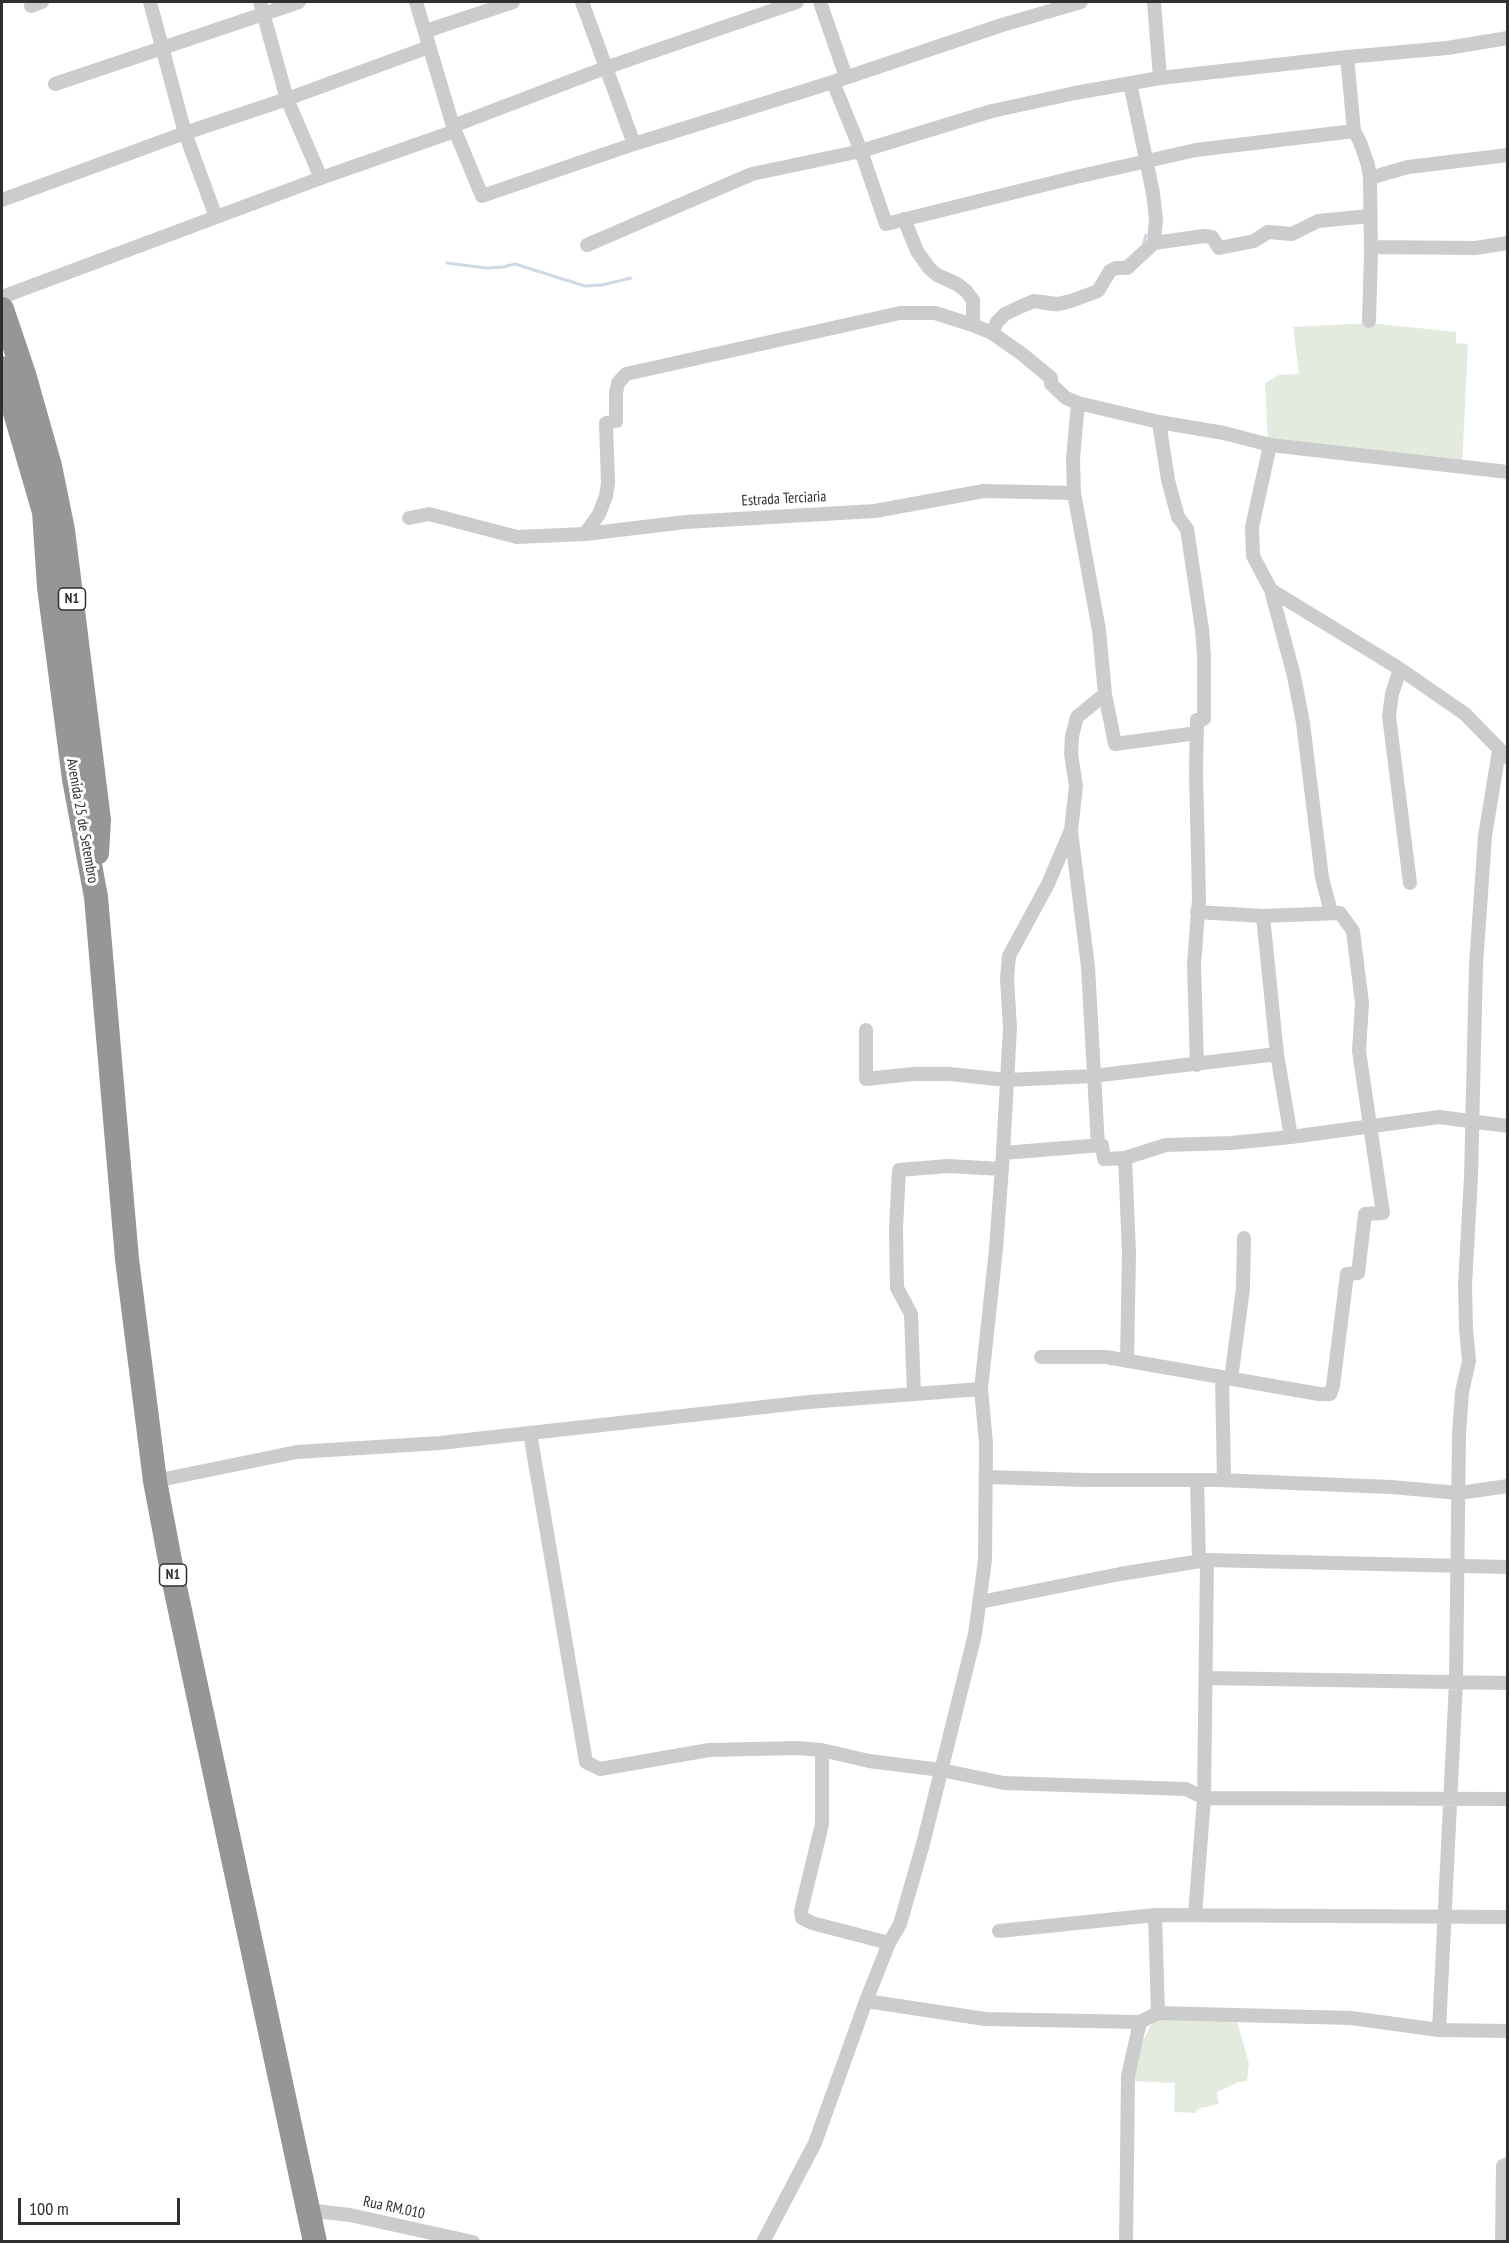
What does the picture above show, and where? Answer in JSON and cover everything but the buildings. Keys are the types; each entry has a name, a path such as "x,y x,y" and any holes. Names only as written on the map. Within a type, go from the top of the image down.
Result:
{"highway":[{"name":"Avenida 25 de Setembro","path":"2,309 24,374 50,466 63,530 99,820 96,897"},
{"name":"Avenida 25 de Setembro","path":"2,368 44,512 49,587 74,779 96,897"},
{"name":"N1","path":"96,897 127,1259 155,1481 178,1599 315,2241"}],"street":[{"path":"150,2 185,133 216,217"},
{"path":"55,84 163,47 262,7 299,2"},
{"path":"416,2 454,128 482,196 634,144 840,80 1002,25 1081,2"},
{"path":"426,31 513,2"},
{"path":"582,2 634,144"},
{"path":"2,297 454,128 605,68 797,2"},
{"path":"820,2 861,151 886,224 1196,150 1354,131"},
{"path":"1154,2 1160,78"},
{"path":"262,7 287,99 321,178"},
{"path":"587,245 752,174 861,151 992,111 1160,78 1447,48 1508,38"},
{"path":"2,200 429,47"},
{"path":"1347,57 1354,131 1368,165 1370,178 1369,321"},
{"path":"1130,83 1156,219 1154,243"},
{"path":"1370,178 1407,167 1508,155"},
{"path":"992,333 997,322 1005,314 1034,301 1057,304 1098,291 1110,271 1116,267 1127,268 1154,243 1204,236 1212,237 1219,248 1254,241 1268,232 1292,234 1318,221 1370,216"},
{"path":"904,219 917,251 928,268 957,284 973,300 973,325"},
{"path":"1371,247 1475,248 1508,243"},
{"path":"585,534 599,514 606,496 608,483 606,423 616,421 618,383 626,374 900,313 935,313 992,333 1051,378 1051,384 1066,399 1078,403 1270,445 1508,472"},
{"path":"1078,403 1073,459 1074,493 1099,630 1105,694 1115,744 1197,733"},
{"path":"1159,422 1168,480 1178,517 1187,530 1202,629 1204,719 1197,720 1199,899 1194,965 1197,1065"},
{"path":"1270,445 1252,527 1253,556 1271,590 1296,688 1322,878 1331,912"},
{"name":"Estrada Terciaria","path":"409,518 429,514 517,537 585,534 687,522 875,511 984,491 1074,493"},
{"path":"1271,590 1400,669 1466,714 1503,754 1485,836 1476,965 1465,1285 1469,1361 1462,1397 1456,1682 1439,2030"},
{"path":"1400,669 1392,694 1389,716 1410,883"},
{"path":"1098,1146 1088,967 1071,830 1076,786 1071,754 1072,736 1077,717 1105,694"},
{"path":"763,2241 815,2143 866,2001 900,1924 920,1856 977,1622 985,1560 987,1478 981,1389 1002,1169 1010,1028 1007,978 1009,956 1048,884 1071,830"},
{"path":"1041,1357 1106,1357 1319,1394 1330,1394 1333,1386 1347,1274 1358,1273 1365,1214 1383,1213 1359,1051 1362,1003 1353,931 1340,913 1263,916 1197,912"},
{"path":"1263,916 1277,1054 1291,1137"},
{"path":"866,1030 866,1079 922,1074 950,1074 1007,1080 1093,1076 1277,1054"},
{"path":"1003,1153 1102,1145 1104,1160 1125,1158 1166,1145 1231,1143 1291,1137 1439,1117 1508,1126"},
{"path":"1125,1158 1129,1253 1127,1360"},
{"path":"914,1394 911,1314 897,1288 896,1198 899,1170 948,1166 1002,1169"},
{"path":"1224,1480 1226,1378 1243,1289 1244,1238"},
{"path":"155,1481 297,1452 440,1443 751,1408 981,1389"},
{"path":"530,1433 586,1762 600,1769 709,1750 797,1748 822,1750 869,1761 941,1770 1004,1783 1186,1789 1204,1798 1451,1797 1508,1799"},
{"path":"987,1478 1224,1480 1391,1487 1459,1493 1508,1486"},
{"path":"1195,1915 1204,1798 1206,1678 1203,1560 1197,1480"},
{"path":"981,1595 1203,1560 1508,1567"},
{"path":"1206,1678 1508,1683"},
{"path":"822,1750 822,1824 801,1911 802,1918 812,1923 890,1943"},
{"path":"999,1931 1155,1915 1508,1917"},
{"path":"1155,1915 1158,2013"},
{"path":"866,2001 985,2019 1140,2022 1158,2013 1351,2018 1439,2030 1508,2031"},
{"path":"1126,2241 1128,2076 1140,2022"},
{"path":"1502,2241 1503,2166 1508,2164"},
{"name":"Rua RM.010","path":"307,2210 350,2215 473,2241"}],"shaded area":[{"path":"1370,323 1456,332 1456,343 1468,344 1462,465 1268,443 1265,383 1279,375 1299,374 1293,327"},
{"path":"1163,2016 1236,2018 1249,2064 1247,2081 1239,2082 1217,2092 1219,2104 1197,2109 1196,2113 1174,2112 1175,2083 1133,2081 1140,2046 1154,2020"}],"waterway":[{"path":"1143,246 1146,235"},
{"path":"447,263 486,268 515,264 585,286 602,285 631,278"},
{"path":"1041,308 1056,310 1067,308"}]}
